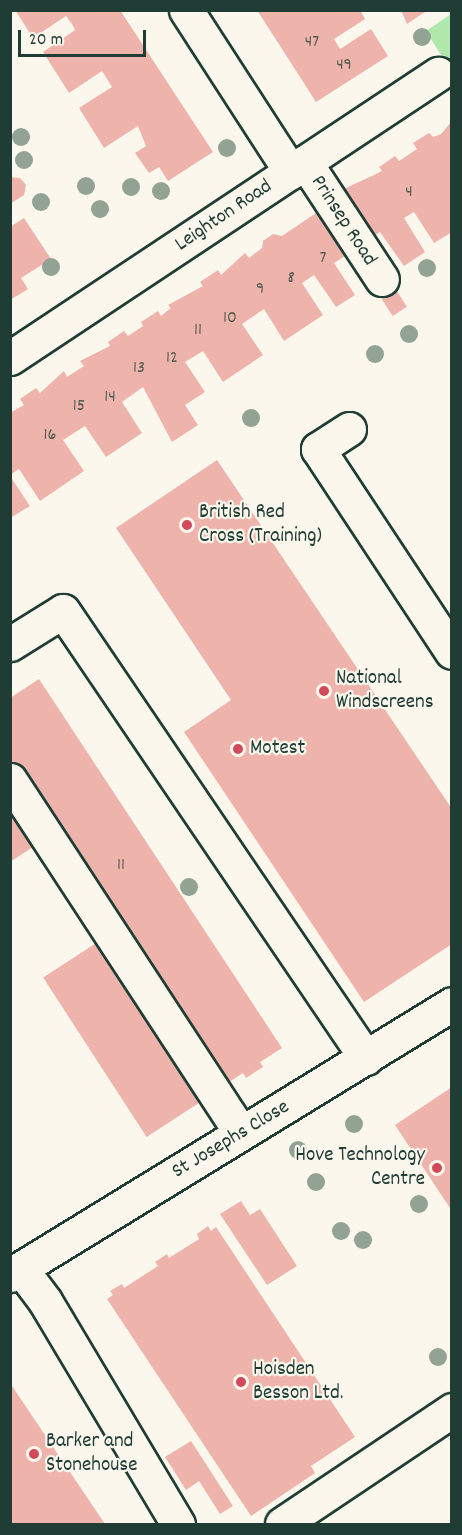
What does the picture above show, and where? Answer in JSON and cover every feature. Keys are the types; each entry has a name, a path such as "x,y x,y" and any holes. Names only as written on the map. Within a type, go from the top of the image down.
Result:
{"street":[{"name":"Prinsep Road","path":"186,10 298,167 382,279"},
{"name":"Leighton Road","path":"10,358 438,74"},
{"path":"349,429 318,449 452,652"},
{"path":"10,644 63,611 366,1058"},
{"path":"10,780 242,1133"},
{"name":"St Josephs Close","path":"16,1272 452,1004"},
{"path":"16,1272 45,1301 178,1524"},
{"path":"282,1524 452,1410"}],"green space":[{"path":"451,14 451,71 426,31"}],"building":[{"path":"15,10 120,10 213,152 168,181 159,167 149,173 135,153 146,146 138,126 104,148 79,108 112,87 102,71 69,93 43,52 75,30 72,24 66,16 33,38"},
{"path":"257,10 360,10 365,19 334,39 340,49 371,29 388,56 316,102"},
{"path":"401,10 428,10 407,24"},
{"path":"452,121 452,232 434,243 414,212 404,218 425,252 404,266 380,232 369,239 343,196 346,188 382,171 379,167 395,156 399,161 417,149 413,143 429,133 433,137 441,134"},
{"path":"10,177 20,178 26,185 24,195 10,204"},
{"path":"319,211 348,254 334,263 355,295 336,307 314,275 302,283 323,315 284,341 264,309 242,324 263,355 223,382 203,351 185,362 205,392 185,405 198,425 172,442 143,387 122,402 142,433 106,457 85,426 63,440 84,471 40,501 19,469 10,475 10,413 24,405 20,399 36,388 40,393 64,371 67,377 84,366 80,361 110,346 108,342 124,331 128,336 143,326 141,322 158,311 161,316 171,308 168,305 203,286 200,282 218,270 221,275 245,253 249,258 262,248 263,241 273,234 282,236"},
{"path":"24,218 51,259 21,278 28,289 10,300 10,227"},
{"path":"389,279 407,307 393,316 375,288"},
{"path":"217,460 452,809 452,944 364,1002 184,732 231,700 116,528"},
{"path":"10,476 30,506 10,518"},
{"path":"39,679 282,1048 260,1062 263,1067 246,1078 243,1073 223,1086 10,763 10,698"},
{"path":"10,806 36,845 10,862"},
{"path":"101,940 204,1099 147,1137 43,978"},
{"name":"Hove Technology Centre","path":"452,1087 452,1211 395,1125"},
{"path":"241,1201 250,1215 260,1209 297,1266 267,1285 220,1214"},
{"name":"Hoisden Besson Ltd.","path":"208,1226 211,1231 216,1227 355,1437 311,1466 315,1473 251,1516 107,1299 113,1295 110,1291 122,1284 124,1288 158,1266 155,1262 167,1254 169,1258 199,1239 197,1234"},
{"name":"Barker and Stonehouse","path":"10,1383 105,1524 10,1524"},
{"path":"191,1441 233,1506 220,1514 199,1481 186,1490 165,1457"}],"place":[{"name":"British Red Cross (Training)","path":"187,525"},
{"name":"National Windscreens","path":"324,691"},
{"name":"Motest","path":"238,749"},
{"name":"Hove Technology Centre","path":"437,1168"},
{"name":"Hoisden Besson Ltd.","path":"241,1382"},
{"name":"Barker and Stonehouse","path":"34,1454"}]}
